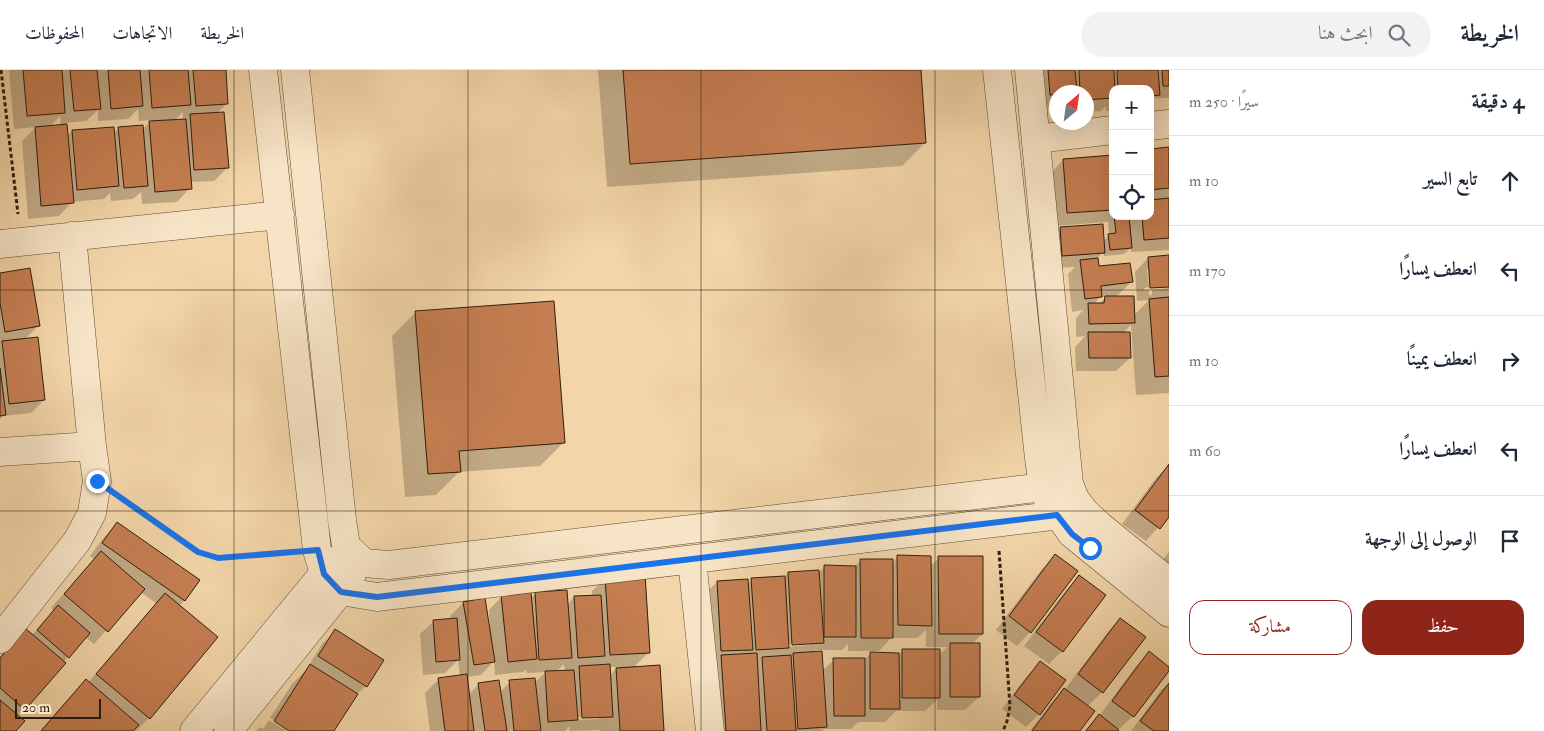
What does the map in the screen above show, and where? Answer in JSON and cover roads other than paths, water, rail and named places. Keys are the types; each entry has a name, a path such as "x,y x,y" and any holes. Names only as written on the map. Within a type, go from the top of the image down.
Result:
{"street":[{"path":"228,731 327,572 280,214 264,70"},
{"path":"295,70 342,520 355,555"},
{"path":"997,70 1039,458 1056,485 1075,499 1100,526 1169,582"},
{"path":"1029,70 1037,149 1056,485 1049,502 1072,534 1169,613"},
{"path":"1154,126 1169,124"},
{"path":"1007,164 1037,149 1109,131"},
{"path":"11,243 280,214"},
{"path":"0,640 77,541 92,513 97,481 72,236"},
{"path":"0,452 92,446"},
{"path":"194,731 327,572 355,555 389,565 1056,485"},
{"path":"327,572 377,597 1085,512"},
{"path":"692,560 710,731"}]}
